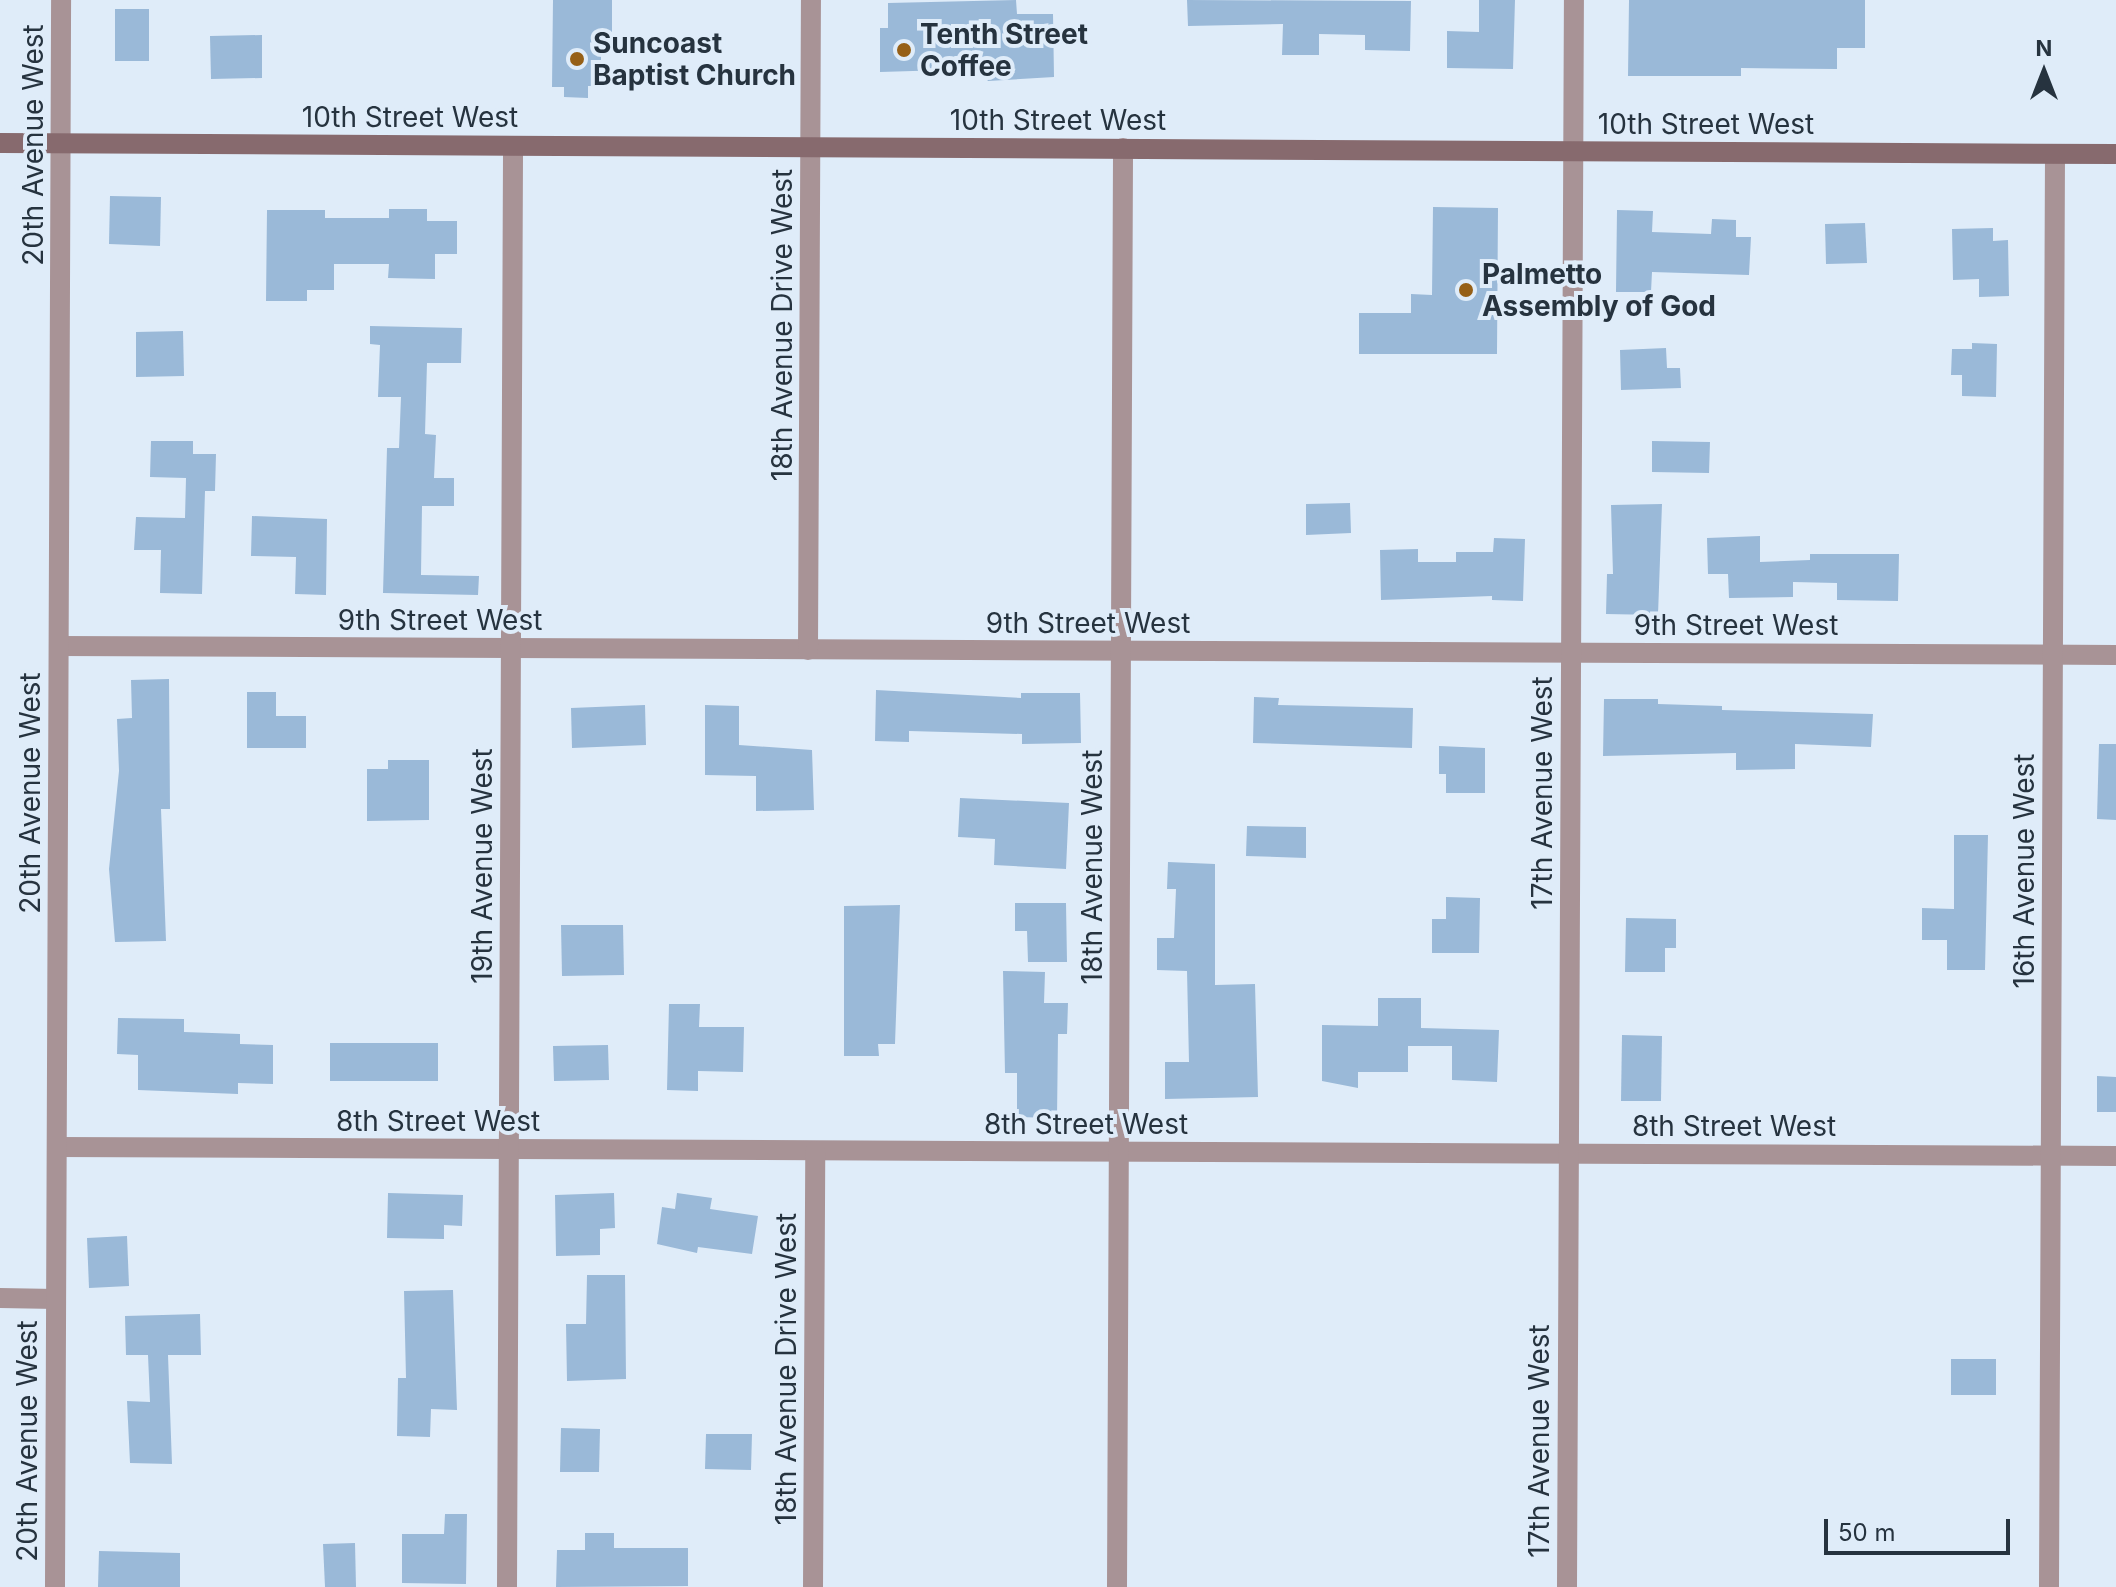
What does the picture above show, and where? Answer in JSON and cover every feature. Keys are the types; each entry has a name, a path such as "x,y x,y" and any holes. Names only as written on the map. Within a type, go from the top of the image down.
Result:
{"street":[{"name":"20th Avenue West","path":"55,1587 61,0"},
{"name":"18th Avenue Drive West","path":"808,650 811,0"},
{"name":"17th Avenue West","path":"1567,1587 1574,0"},
{"name":"10th Street West","path":"0,143 2116,154"},
{"name":"19th Avenue West","path":"507,1587 513,146"},
{"name":"18th Avenue West","path":"1117,1587 1123,148"},
{"name":"16th Avenue West","path":"2049,1587 2055,154"},
{"name":"9th Street West","path":"59,646 2116,655"},
{"name":"8th Street West","path":"57,1147 2116,1156"},
{"name":"18th Avenue Drive West","path":"813,1587 815,1151"},
{"path":"0,1298 56,1299"}],"building":[{"name":"Suncoast Baptist Church","path":"553,0 612,0 612,32 601,32 601,86 588,86 588,98 564,97 564,87 552,87"},
{"path":"1016,0 1017,14 1053,14 1054,77 988,81 979,69 880,72 880,28 888,28 888,3"},
{"path":"1187,0 1411,1 1410,51 1365,50 1365,35 1319,34 1319,55 1282,55 1283,24 1188,26"},
{"path":"1479,0 1515,0 1513,69 1447,68 1447,31 1479,32"},
{"path":"1629,0 1865,0 1865,48 1837,48 1837,69 1741,68 1741,76 1628,76"},
{"path":"115,9 149,9 149,61 115,61"},
{"path":"262,35 262,78 211,79 210,36"},
{"path":"110,196 161,197 160,246 109,244"},
{"path":"1433,207 1498,208 1497,354 1359,354 1359,313 1411,313 1411,294 1432,295"},
{"path":"389,209 427,209 427,221 457,221 457,254 435,254 435,279 388,278 389,264 334,264 334,290 307,290 307,301 266,301 267,210 325,210 325,218 389,218"},
{"path":"1617,210 1653,211 1652,232 1711,234 1712,219 1736,220 1736,237 1751,237 1749,275 1652,272 1651,292 1616,292"},
{"path":"1865,223 1867,263 1826,264 1825,224"},
{"path":"1993,228 1993,241 2008,240 2009,296 1979,297 1979,279 1953,280 1952,229"},
{"path":"370,326 462,328 461,363 427,363 425,434 436,435 434,478 454,478 454,506 422,506 421,575 479,576 478,595 383,593 387,448 399,448 401,397 378,397 380,345 370,344"},
{"path":"183,331 184,376 136,377 136,332"},
{"path":"1972,343 1997,344 1996,397 1962,396 1962,375 1951,375 1952,349 1972,349"},
{"path":"1666,348 1667,368 1680,368 1681,388 1621,390 1620,350"},
{"path":"151,441 193,441 193,454 216,454 215,491 205,491 202,594 160,593 161,550 134,550 136,517 185,518 186,478 150,477"},
{"path":"1652,441 1710,442 1709,473 1652,472"},
{"path":"1350,503 1351,533 1306,535 1306,504"},
{"path":"1662,504 1658,615 1606,614 1607,574 1613,574 1611,505"},
{"path":"252,516 327,519 326,595 295,594 296,557 251,556"},
{"path":"1760,536 1760,562 1810,560 1810,554 1899,554 1898,601 1837,600 1837,583 1793,582 1793,597 1729,598 1728,574 1708,574 1707,538"},
{"path":"1494,538 1525,539 1523,601 1492,600 1492,596 1381,600 1380,550 1418,549 1418,562 1456,562 1456,552 1493,552"},
{"path":"169,679 170,809 161,809 166,941 115,942 109,869 119,771 117,719 132,718 131,680"},
{"path":"876,690 1021,698 1021,693 1080,693 1081,743 1022,744 1022,734 909,731 909,742 875,741"},
{"path":"247,692 276,692 276,716 306,716 306,748 247,748"},
{"path":"1254,697 1279,698 1278,705 1413,708 1412,748 1253,743"},
{"path":"1604,699 1658,699 1658,704 1722,706 1722,710 1873,714 1871,747 1795,744 1795,769 1736,770 1736,753 1603,756"},
{"path":"645,705 646,745 572,748 571,708"},
{"path":"705,705 739,706 739,745 812,750 814,810 756,811 756,776 705,775"},
{"path":"2099,744 2116,744 2116,820 2097,819"},
{"path":"1439,746 1485,748 1485,793 1446,793 1446,774 1439,774"},
{"path":"388,760 429,760 429,820 367,821 367,769 388,769"},
{"path":"960,798 1069,803 1066,869 994,865 995,839 958,837"},
{"path":"1247,826 1306,827 1306,858 1246,856"},
{"path":"1954,835 1988,835 1985,970 1947,970 1947,940 1922,940 1922,908 1954,909"},
{"path":"1168,862 1215,864 1215,985 1255,984 1258,1097 1165,1099 1165,1062 1189,1062 1187,971 1157,970 1157,938 1174,938 1176,889 1167,889"},
{"path":"1446,897 1480,898 1479,953 1432,953 1432,919 1446,919"},
{"path":"1015,903 1066,903 1067,962 1028,962 1027,931 1015,931"},
{"path":"900,905 895,1044 878,1044 879,1056 844,1056 844,906"},
{"path":"1626,918 1676,919 1676,948 1665,948 1665,972 1625,972"},
{"path":"561,925 623,925 624,975 562,976"},
{"path":"1003,971 1045,972 1044,1003 1068,1003 1067,1034 1058,1034 1057,1118 1017,1117 1017,1073 1005,1073"},
{"path":"1378,998 1421,998 1421,1028 1499,1030 1497,1082 1452,1080 1452,1046 1408,1046 1408,1072 1358,1072 1358,1088 1322,1081 1322,1025 1378,1026"},
{"path":"669,1004 700,1004 699,1027 744,1027 743,1072 698,1071 698,1091 667,1090"},
{"path":"118,1018 184,1019 184,1032 240,1034 240,1044 273,1045 273,1084 238,1083 238,1094 138,1090 138,1055 117,1054"},
{"path":"1622,1035 1662,1036 1661,1101 1621,1101"},
{"path":"330,1043 438,1043 438,1081 330,1081"},
{"path":"608,1045 609,1080 554,1081 553,1046"},
{"path":"2097,1076 2116,1077 2116,1112 2097,1112"},
{"path":"388,1193 463,1195 462,1226 444,1225 444,1239 387,1238"},
{"path":"614,1193 615,1228 600,1229 600,1255 556,1256 555,1195"},
{"path":"677,1193 712,1198 710,1209 758,1216 752,1254 698,1247 697,1253 657,1244 662,1207 675,1209"},
{"path":"127,1236 129,1286 89,1288 87,1238"},
{"path":"587,1275 625,1275 626,1379 567,1381 566,1324 586,1324"},
{"path":"453,1290 457,1410 431,1409 430,1437 397,1436 398,1378 406,1378 404,1291"},
{"path":"200,1314 201,1355 168,1355 172,1464 130,1463 127,1401 150,1402 148,1355 126,1355 125,1316"},
{"path":"1951,1359 1996,1359 1996,1395 1951,1395"},
{"path":"561,1428 600,1429 599,1472 560,1472"},
{"path":"706,1434 752,1434 751,1470 705,1469"},
{"path":"445,1514 467,1514 466,1584 402,1583 402,1534 444,1534"},
{"path":"585,1533 614,1533 614,1548 688,1548 688,1586 556,1587 557,1550 585,1550"},
{"path":"355,1543 356,1587 325,1587 323,1544"},
{"path":"99,1551 180,1553 180,1587 98,1587"}],"place":[{"name":"Tenth Street Coffee","path":"904,50"},
{"name":"Suncoast Baptist Church","path":"577,59"},
{"name":"Palmetto Assembly of God","path":"1466,290"}]}
